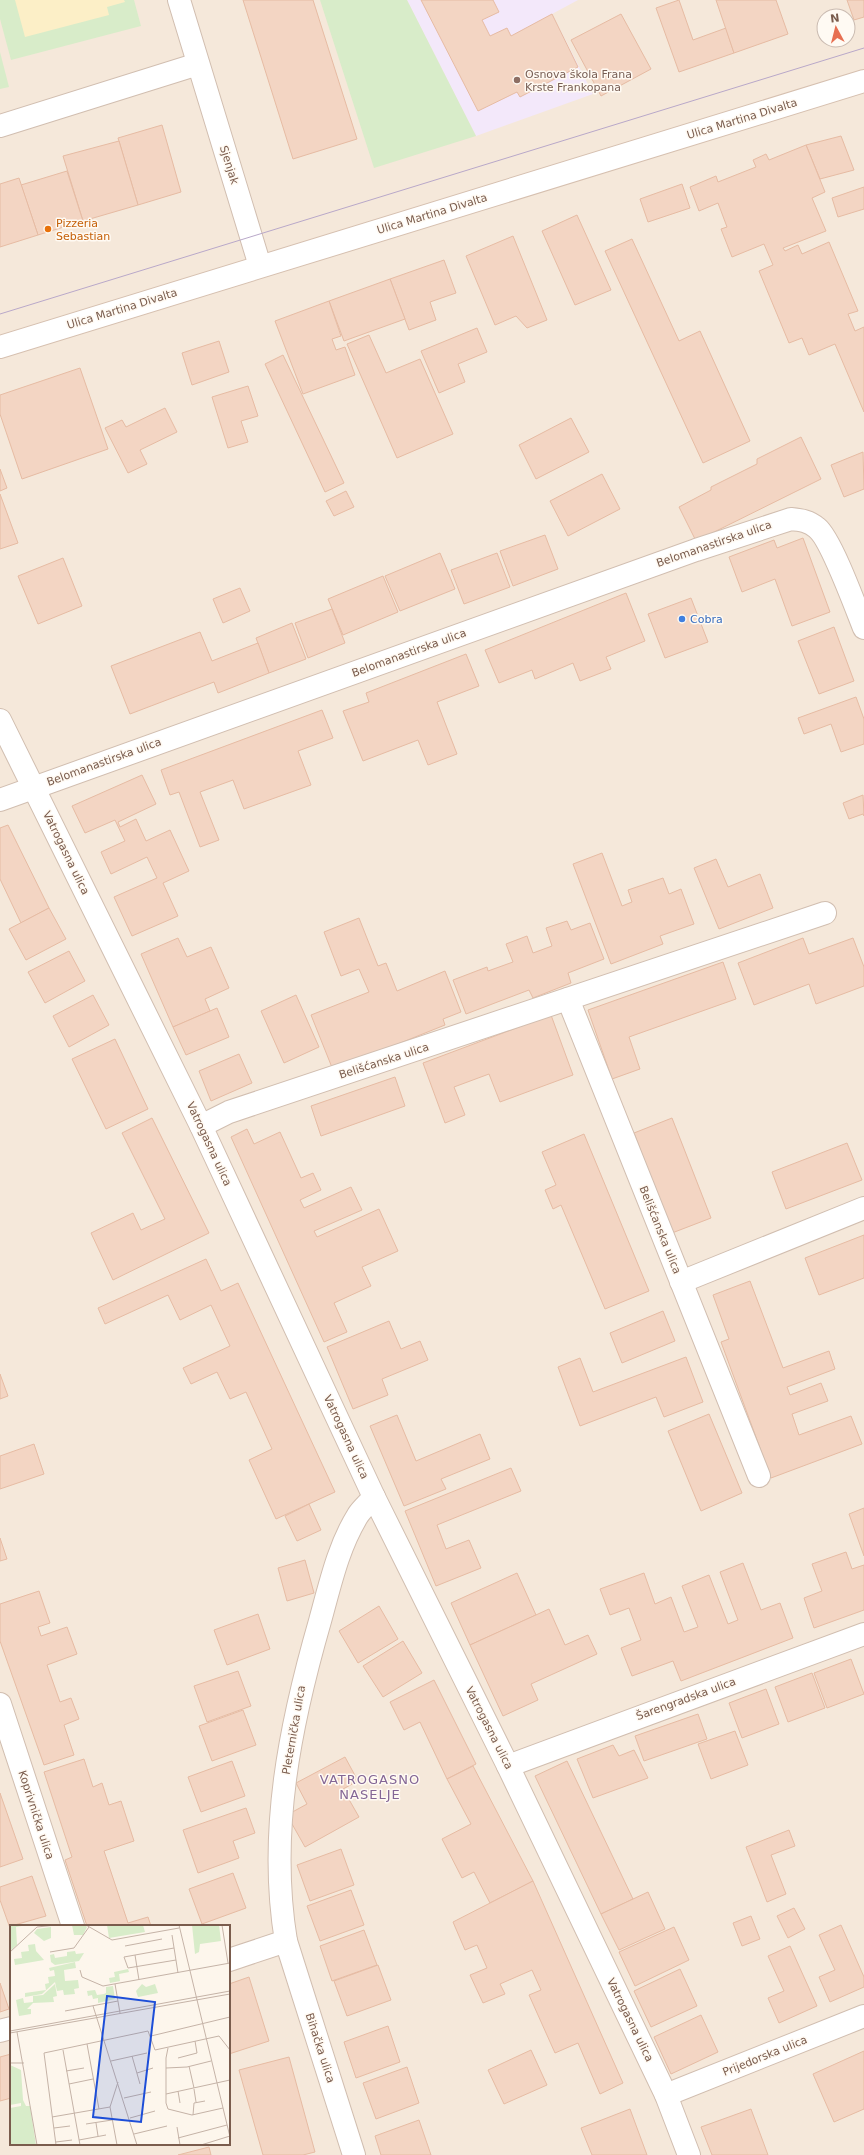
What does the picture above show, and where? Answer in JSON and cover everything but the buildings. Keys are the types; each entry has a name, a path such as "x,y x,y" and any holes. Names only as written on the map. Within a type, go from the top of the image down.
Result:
{"street":[{"name":"Sjenjak","path":"179,0 260,266"},
{"path":"0,126 198,64"},
{"name":"Ulica Martina Divalta","path":"0,347 864,81"},
{"name":"Belomanastirska ulica","path":"0,800 775,523 791,519 804,520 818,528 859,603"},
{"path":"859,603 864,628"},
{"name":"Vatrogasna ulica","path":"0,720 201,1126 374,1497 508,1766 666,2095 689,2155"},
{"name":"Belišćanska ulica","path":"201,1126 230,1112 825,913"},
{"name":"Belišćanska ulica","path":"568,999 759,1476"},
{"name":"Belišćanska ulica","path":"681,1282 864,1208"},
{"name":"Pleternička ulica","path":"286,1941 282,1916 280,1880 281,1818 288,1748 301,1685 333,1572 358,1515 374,1497"},
{"name":"Šarengradska ulica","path":"508,1766 864,1634"},
{"name":"Koprivnička ulica","path":"0,1704 73,1925"},
{"path":"230,1960 286,1941"},
{"name":"Bihačka ulica","path":"286,1941 354,2155"},
{"name":"Prijedorska ulica","path":"666,2095 864,2016"},
{"path":"0,2031 10,2028"}],"shaded area":[{"path":"0,0 864,0 864,2155 0,2155"},
{"name":"Osnova škola Frana Krste Frankopana","path":"407,0 578,0 552,14 593,94 476,136"}],"green space":[{"path":"0,0 134,0 141,26 11,60 0,19"},
{"path":"320,0 407,0 476,136 374,168"},
{"path":"0,52 9,87 0,89"}],"sand":[{"path":"15,0 124,0 125,2 107,7 109,15 25,37"}],"tram line":[{"path":"0,314 864,48"}],"place":[{"name":"Osnova škola Frana Krste Frankopana","path":"517,80"},
{"name":"Pizzeria Sebastian","path":"48,229"},
{"name":"Cobra","path":"682,619"}],"district":[{"name":"VATROGASNO NASELJE","path":"370,1786"}]}
